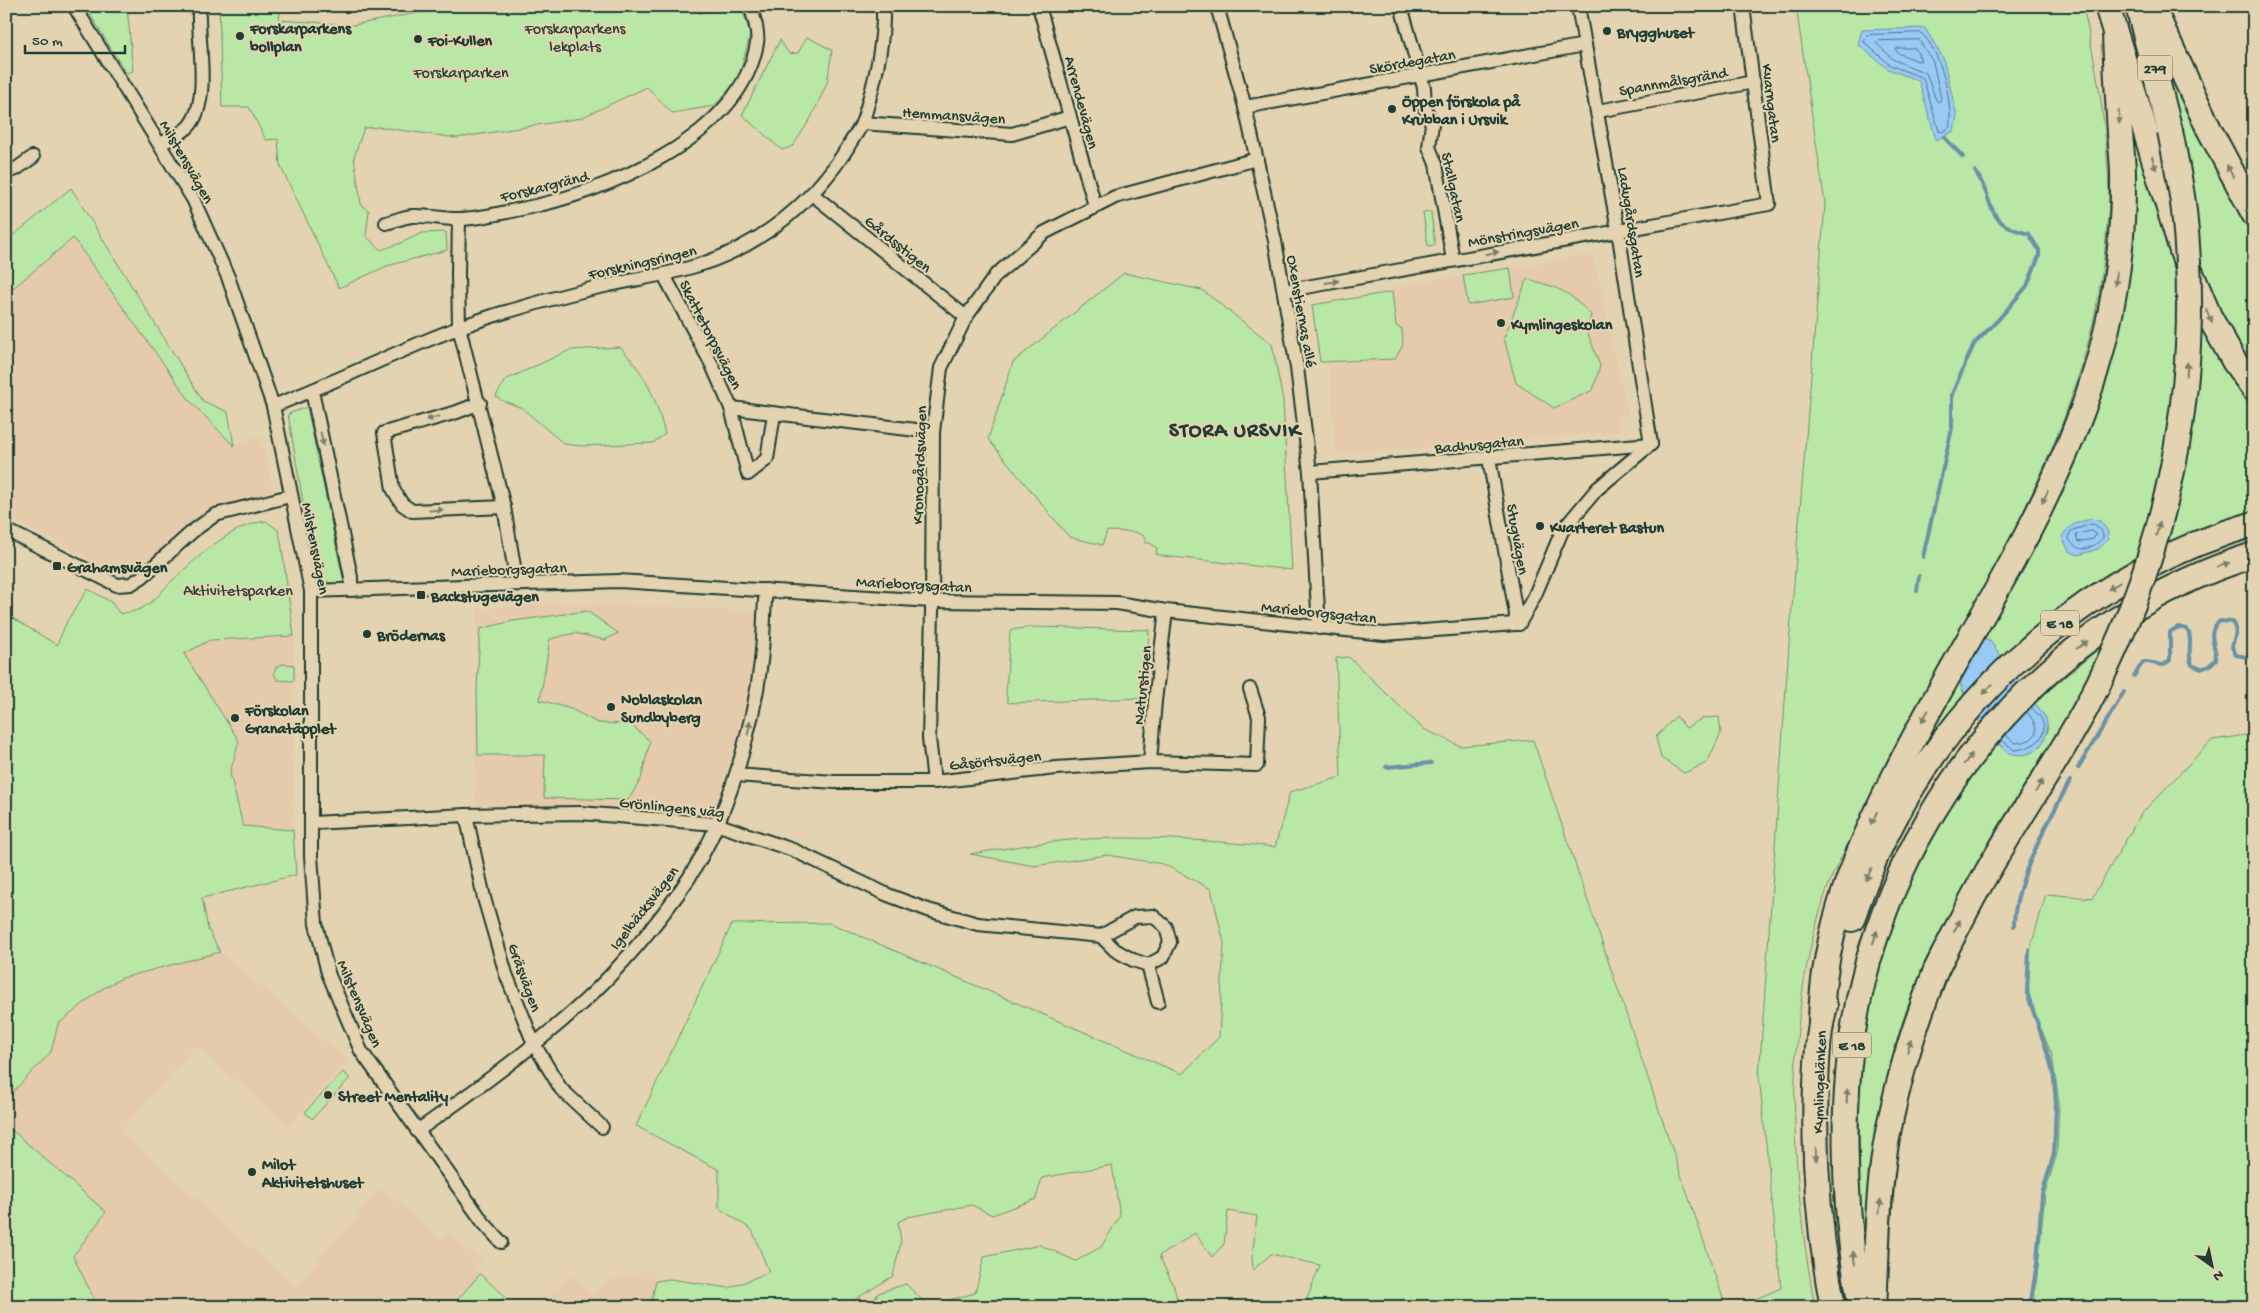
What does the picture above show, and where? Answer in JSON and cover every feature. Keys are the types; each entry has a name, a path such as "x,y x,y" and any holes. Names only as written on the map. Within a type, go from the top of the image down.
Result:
{"highway":[{"path":"2107,6 2183,254 2209,316 2234,361 2254,389"},
{"name":"279","path":"1874,1307 1885,1152 1900,1076 1922,1006 1936,970 1977,889 2066,743 2104,672 2136,602 2160,525 2180,429 2187,372 2189,330 2188,261 2184,209 2170,131 2138,6"},
{"path":"2152,6 2208,129 2254,214"},
{"path":"1905,779 1921,724 2028,533 2066,452 2082,413 2106,332 2120,248 2123,173 2114,33"},
{"name":"E 18","path":"1905,779 1937,751 1988,689 2054,628 2130,576 2201,542 2254,524"},
{"name":"Kymlingelänken","path":"1861,1307 1852,1240 1846,1136 1850,1062 1855,1022 1871,951 1892,888 1915,841 1940,799 1990,732 2039,680 2073,651 2142,604 2175,586 2211,570 2254,555"},
{"name":"Kymlingelänken","path":"1833,1307 1823,1243 1817,1176 1815,1106 1821,1021 1864,884 1886,834 1905,779"}],"street":[{"name":"Milstensvägen","path":"74,6 193,199 228,277 273,406 311,591 311,856 316,924 328,973 361,1051 483,1222 501,1242"},
{"path":"160,144 189,126 199,108 201,80 199,6"},
{"name":"Forskargränd","path":"386,223 412,216 460,219 540,205 567,199 604,186 646,167 688,140 722,110 748,76 758,42 750,6"},
{"name":"Forskningsringen","path":"273,406 312,391 408,348 502,313 608,285 664,275 704,264 748,245 785,219 812,194 840,158 862,123 876,74 884,31 883,6"},
{"name":"Arrendevägen","path":"1039,6 1095,206"},
{"name":"Oxenstiernas allé","path":"1217,6 1245,107 1284,291 1310,472 1319,628"},
{"name":"Stallgatan","path":"1401,6 1424,88 1425,108 1432,124 1429,147 1436,164 1453,260"},
{"name":"Ladugårdsgatan","path":"1578,6 1618,230 1651,444"},
{"name":"Kvarngatan","path":"1743,6 1769,204"},
{"name":"Skördegatan","path":"1245,107 1585,45"},
{"name":"Spannmålsgränd","path":"1598,111 1754,82"},
{"name":"Hemmansvägen","path":"862,123 1012,134 1070,117"},
{"path":"6,172 16,169 33,157"},
{"name":"Kronogårdsvägen","path":"934,782 929,738 932,602 932,432 941,368 966,317 996,275 1044,233 1095,206 1139,190 1257,159"},
{"name":"Gårdsstigen","path":"812,194 966,317"},
{"name":"Mönstringsvägen","path":"1284,291 1769,204"},
{"path":"460,219 459,328 480,403 504,507 517,584"},
{"name":"Skattetorpsvägen","path":"664,275 712,365 731,408 748,474 767,458 774,414"},
{"name":"Milstensvägen","path":"312,391 351,577 351,590"},
{"path":"480,403 457,412 384,433 393,489 402,504 412,511 504,507"},
{"name":"Skattetorpsvägen","path":"731,408 932,432"},
{"path":"1515,624 1519,624 1535,595 1562,531 1597,489 1651,444"},
{"name":"Badhusgatan","path":"1310,472 1651,444"},
{"name":"Stugvägen","path":"1489,458 1516,614 1515,624"},
{"path":"6,530 117,585 131,584 193,531 215,515 290,496"},
{"name":"Marieborgsgatan","path":"311,591 619,581 932,602 1116,604 1384,634 1515,624"},
{"name":"Igelbäcksvägen","path":"417,1131 475,1091 534,1044 593,993 639,942 679,893 704,851 716,824 736,775 748,735 763,640 766,590"},
{"name":"Naturstigen","path":"1150,762 1166,611"},
{"name":"Gåsörtsvägen","path":"736,775 836,782 934,782 1056,768 1150,762 1257,765 1259,717 1250,689"},
{"name":"Grönlingens väg","path":"312,823 466,815 580,813 716,824 793,850 888,895 928,910 978,924 1100,936"},
{"name":"Gräsvägen","path":"466,815 484,898 506,974 534,1044 561,1089 602,1127"},
{"path":"1154,916 1166,927 1170,942 1163,958 1148,965 1133,960 1115,950 1100,936 1135,917 1154,916"},
{"path":"1148,965 1158,1002"}],"shaded area":[{"path":"73,238 191,402 234,446 261,435 273,491 215,507 129,580 6,515 6,294"},
{"name":"Kymlingeskolan","path":"1593,254 1628,415 1617,418 1619,432 1336,454 1329,365 1395,359 1391,287"},
{"name":"Noblaskolan Sundbyberg","path":"552,603 644,605 758,612 749,691 742,723 715,807 706,809 475,805 477,609"},
{"name":"Förskolan Granatäpplet","path":"294,636 293,830 243,826 184,654 210,640"},
{"path":"220,952 348,1061 288,1126 196,1045 120,1131 295,1287 382,1188 442,1241 449,1233 482,1262 475,1270 480,1274 451,1307 98,1307 73,1256 105,1212 6,1125 6,1099 51,1052 58,1024 102,989 122,978"},
{"path":"652,1270 656,1281 650,1307 535,1307 572,1274 592,1296 611,1279"}],"green space":[{"path":"85,6 127,6 133,71 126,73"},
{"name":"Forskarparken","path":"219,6 281,6 279,20 353,25 454,6 689,6 700,13 725,6 739,6 746,20 750,35 738,80 714,106 672,113 647,87 581,118 457,138 378,127 364,128 354,157 361,204 369,211 366,236 381,250 422,233 446,232 447,250 387,266 339,288 280,165 278,139 266,140 249,107 222,107"},
{"path":"1796,6 2083,6 2101,101 2109,202 2099,294 2087,348 2070,401 2050,453 2002,554 1887,762 1829,883 1812,942 1802,993 1797,1045 1795,1098 1796,1151 1800,1203 1806,1256 1815,1307 1737,1307 1781,1288 1759,1076 1789,644 1825,204"},
{"path":"807,37 832,50 827,83 811,118 793,146 782,150 742,115 780,40 789,54 798,53"},
{"path":"2158,46 2234,198 2254,230 2254,369 2236,342 2198,271"},
{"path":"2126,111 2175,274 2212,346 2254,410 2254,513 2035,628 2002,658 1990,641 1978,639 2101,384"},
{"path":"71,188 203,401 228,412 234,446 191,402 73,238 6,294 6,237 14,235"},
{"path":"1431,212 1435,245 1428,246 1423,213"},
{"path":"1510,268 1514,297 1468,305 1463,275"},
{"path":"1124,273 1202,290 1272,344 1283,401 1292,570 1163,556 1156,554 1157,548 1150,543 1145,543 1144,536 1135,532 1107,531 1102,545 1069,537 988,439 1013,362"},
{"path":"1527,279 1562,291 1576,300 1591,315 1587,331 1600,366 1593,390 1554,408 1516,383 1504,338"},
{"path":"1392,292 1396,326 1402,329 1403,345 1395,359 1320,362 1312,305"},
{"path":"620,347 637,367 649,387 658,408 665,434 653,443 581,446 564,444 522,408 501,400 496,396 505,380 570,350"},
{"path":"307,407 344,583 335,584 328,582 315,573 288,414"},
{"name":"Aktivitetsparken","path":"266,521 278,530 281,541 294,636 210,640 184,654 239,741 230,773 243,826 293,830 296,875 202,898 208,929 220,952 122,978 102,989 58,1024 51,1052 6,1099 6,614 57,645 67,621 88,589 111,602 120,614 137,610 151,602 216,543 240,529"},
{"path":"587,611 618,633 605,640 575,633 550,639 540,700 571,709 598,723 630,724 650,741 641,779 628,800 544,798 545,755 478,755 477,690 480,629 513,621"},
{"path":"1033,627 1149,630 1146,698 1008,703 1006,692 1010,630"},
{"path":"2102,646 2057,733 1957,902 1934,946 1901,1026 1884,1097 1879,1134 1867,1281 1860,1219 1859,1074 1871,996 1892,927 1916,867 1957,797 1997,743 2009,753 2048,732 2046,718 2034,703"},
{"path":"1349,657 1422,728 1460,746 1533,740 1726,1307 1308,1307 1307,1299 1320,1265 1271,1254 1253,1270 1252,1257 1257,1216 1228,1211 1224,1244 1212,1257 1195,1233 1159,1256 1174,1287 1179,1307 871,1307 878,1293 906,1284 928,1306 975,1293 984,1257 1040,1245 1076,1261 1101,1247 1120,1216 1112,1165 1042,1178 1036,1199 992,1215 972,1205 908,1217 898,1222 901,1241 893,1276 843,1307 650,1307 656,1281 670,1279 729,1288 769,1272 752,1230 719,1208 719,1170 636,1126 732,924 830,923 1182,1074 1219,1037 1224,943 1211,889 1163,864 1107,855 1034,866 970,854 1069,840 1120,838 1224,842 1275,847 1290,792 1341,777 1336,658"},
{"path":"282,664 294,665 294,681 277,680 274,673 276,667"},
{"path":"1958,677 1965,697 1926,746 1891,800"},
{"path":"1676,716 1686,728 1703,718 1719,717 1721,733 1707,763 1684,773 1661,758 1656,737"},
{"path":"2254,734 2254,1307 2034,1307 2045,1193 2057,1154 2059,1103 2052,1055 2034,1012 2029,993 2027,972 2030,950 2046,894 2092,898 2141,814 2212,740"},
{"name":"Street Mentality","path":"343,1072 350,1078 312,1119 305,1112"},
{"path":"6,1125 106,1212 73,1256 98,1307 6,1307"},
{"path":"480,1274 505,1296 495,1307 451,1307"}],"water":[{"path":"1925,28 1943,58 1957,116 1954,131 1936,140 1919,81 1888,69 1858,44 1862,30"},
{"path":"2092,519 2100,521 2107,530 2109,539 2098,549 2078,555 2069,551 2062,537 2074,524"},
{"path":"1978,639 1990,641 2046,718 2046,735 2039,748 2033,752 2018,755 2009,753 1982,725 1964,693 1955,668"}],"waterway":[{"path":"1944,137 1963,157"},
{"path":"1923,557 1952,428 1952,394 1974,344 1998,320 2027,286 2039,256 2039,250 2029,234 2003,224 1997,217 1992,210 1982,182 1975,171"},
{"path":"1917,591 1919,576"},
{"path":"2134,676 2143,662 2164,665 2170,660 2170,632 2178,627 2187,629 2190,638 2190,660 2192,665 2201,669 2209,666 2216,659 2212,634 2220,621 2232,622 2234,626 2235,634 2232,647 2236,655 2247,657 2254,654"},
{"path":"2078,768 2124,692"},
{"path":"1386,767 1431,763"},
{"path":"2014,926 2016,908 2026,871 2070,781"},
{"path":"2029,950 2027,993 2049,1057 2054,1078 2056,1104 2054,1154 2042,1194 2037,1263 2030,1307"}],"place":[{"name":"Brygghuset","path":"1607,31"},
{"name":"Forskarparkens bollplan","path":"240,36"},
{"name":"Foi-Kullen","path":"418,39"},
{"name":"Öppen förskola på Krubban i Ursvik","path":"1392,109"},
{"name":"Kymlingeskolan","path":"1501,323"},
{"name":"Kvarteret Bastun","path":"1540,526"},
{"name":"Grahamsvägen","path":"57,566"},
{"name":"Backstugevägen","path":"421,595"},
{"name":"Brödernas","path":"367,634"},
{"name":"Noblaskolan Sundbyberg","path":"611,707"},
{"name":"Förskolan Granatäpplet","path":"235,718"},
{"name":"Street Mentality","path":"328,1095"},
{"name":"Milot Aktivitetshuset","path":"252,1172"}],"district":[{"name":"STORA URSVIK","path":"1235,429"}],"park label":[{"name":"Forskarparkens lekplats","path":"575,36"}]}
